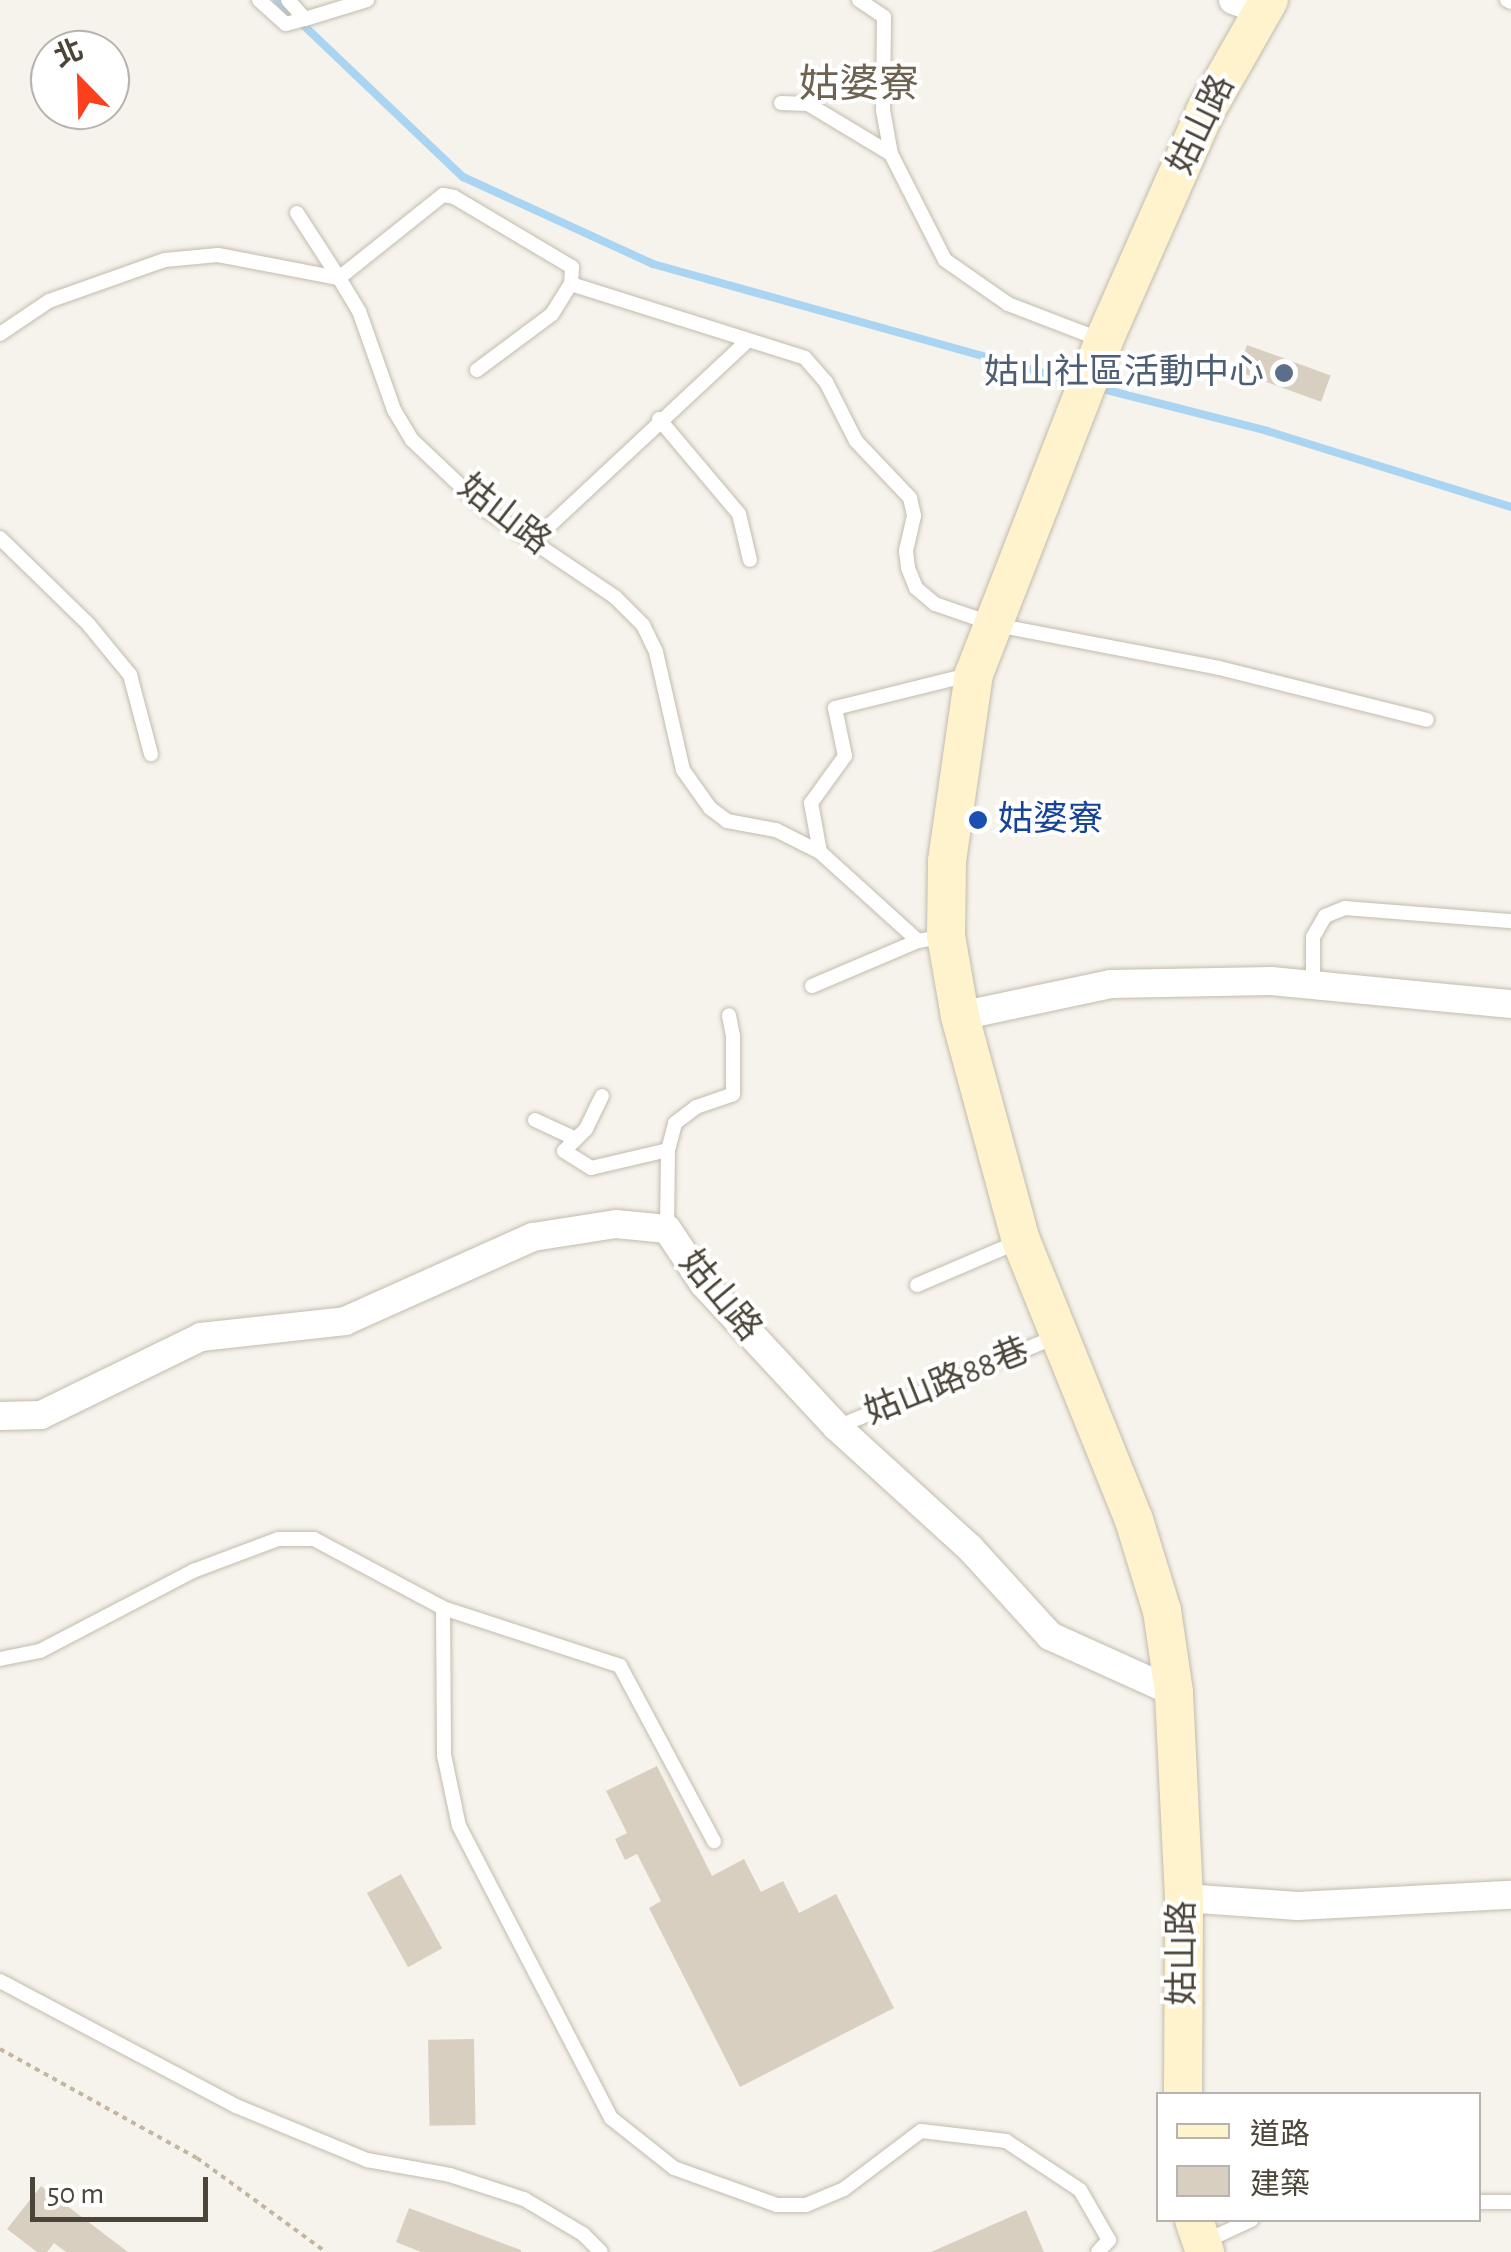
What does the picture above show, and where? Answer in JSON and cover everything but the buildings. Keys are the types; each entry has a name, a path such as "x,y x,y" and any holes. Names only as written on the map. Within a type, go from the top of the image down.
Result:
{"street":[{"name":"姑山路","path":"1182,2092 1184,1898 1174,1692 1162,1611 1134,1520 1021,1241 960,1016 932,939 974,674 996,626 1099,352 1251,3"},
{"path":"960,1016 1110,984 1271,981 1511,1004"},
{"name":"姑山路","path":"0,1416 41,1415 201,1337 345,1321 533,1237 616,1224 667,1229 704,1284 837,1428 970,1548 1050,1636 1174,1692"},
{"path":"1184,1898 1298,1906 1511,1895"}],"lane":[{"path":"259,0 286,24 368,0"},
{"path":"288,0 305,19"},
{"path":"860,0 884,17 883,110 891,154 945,260 1008,304 1099,352"},
{"path":"782,103 808,104 891,154"},
{"path":"0,334 49,301 165,260 194,256 255,259 339,278 443,195 454,197 572,267 571,284 552,314 477,370"},
{"name":"姑山路","path":"297,213 359,311 402,428 486,510 616,597 643,625 656,652 682,770 697,794 726,821 776,830 820,852 932,939"},
{"path":"571,284 805,358 816,366 856,441 910,498 914,516 906,551 916,588 935,604 996,626 1218,668 1427,720"},
{"path":"534,540 746,342"},
{"path":"660,419 739,514 750,560"},
{"path":"0,538 89,625 130,674 151,754"},
{"path":"820,852 810,804 845,756 835,708 974,674"},
{"path":"1313,987 1314,937 1326,916 1345,908 1511,921"},
{"path":"812,986 932,939"},
{"path":"667,1229 668,1150 675,1123 696,1107 733,1094 734,1036 729,1014"},
{"path":"602,1096 586,1129 564,1151 592,1168 668,1150"},
{"path":"535,1120 576,1139"},
{"path":"917,1285 1021,1241"},
{"name":"姑山路88巷","path":"837,1428 1058,1336"},
{"path":"0,1660 40,1651 192,1571 278,1539 314,1539 443,1608 620,1666 714,1842"},
{"path":"443,1608 444,1755 459,1826 611,2118 674,2168 777,2205 806,2205 844,2189 921,2131 1006,2141 1080,2190 1109,2240 1098,2252"},
{"path":"0,1981 236,2106 367,2160 450,2175 524,2200 583,2234 601,2252"},
{"path":"1481,2202 1511,2202"},
{"path":"1200,2238 1245,2222"}],"path":[{"path":"0,2048 197,2158 326,2252"}],"waterway":[{"path":"277,0 463,177 653,264 1076,382"},
{"path":"1095,387 1267,431 1511,507"}],"place":[{"name":"姑山社區活動中心","path":"1284,373"},
{"name":"姑婆寮","path":"978,820"}],"district":[{"name":"姑婆寮","path":"859,85"}]}
